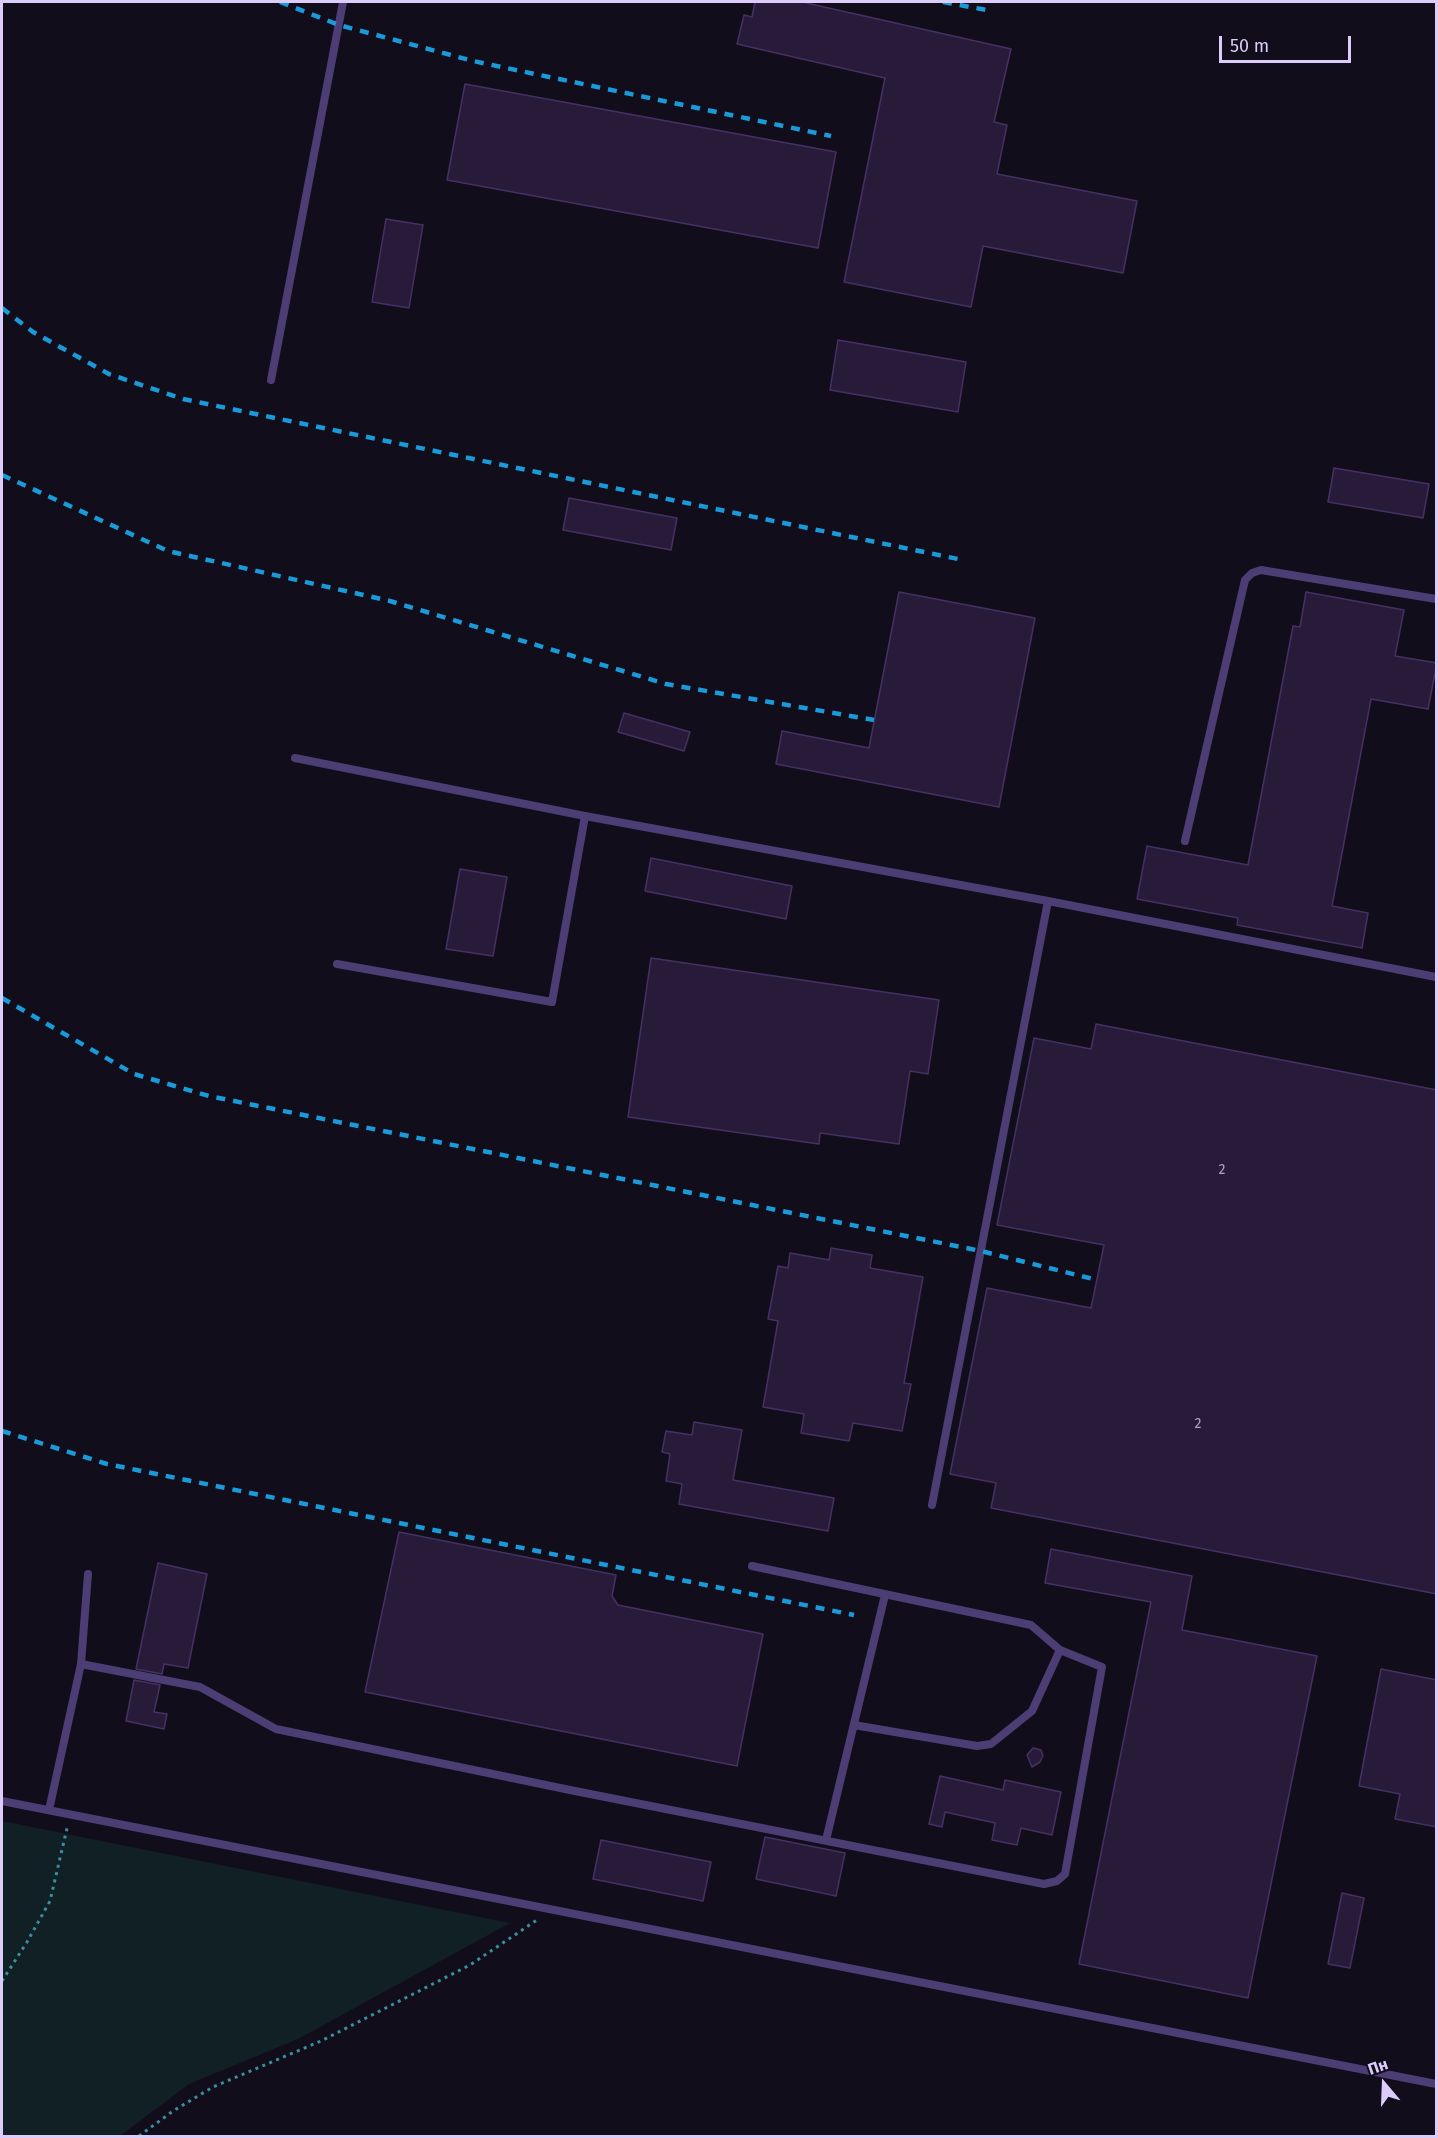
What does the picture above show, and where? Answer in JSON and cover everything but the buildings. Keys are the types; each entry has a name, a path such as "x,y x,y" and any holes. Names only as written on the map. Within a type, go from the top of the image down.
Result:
{"lane":[{"path":"272,380 343,2"},
{"path":"1185,841 1245,580 1252,573 1261,570 1437,599"},
{"path":"295,758 585,816 1048,901 1437,976"},
{"path":"337,964 552,1002 585,816"},
{"path":"932,1505 1048,901"},
{"path":"81,1664 200,1687 276,1729 1044,1884 1057,1881 1065,1874 1102,1667 1060,1650 1031,1625 752,1566"},
{"path":"49,1810 81,1664 88,1574"},
{"path":"826,1840 885,1595"},
{"path":"854,1725 976,1746 991,1744 1032,1711 1060,1650"},
{"path":"2,1801 1437,2084"}],"path":[{"path":"2,1981 50,1900 70,1815"},
{"path":"138,2136 172,2111 213,2087 321,2041 471,1965 550,1910"}],"shaded area":[{"path":"2,1821 510,1923 298,2039 189,2084 120,2136 2,2136"}],"railway":[{"path":"280,2 339,25 473,61 831,136"},
{"path":"943,2 992,11"},
{"path":"2,308 33,332 109,374 183,399 958,559"},
{"path":"2,475 168,551 390,601 666,684 874,720"},
{"path":"2,998 134,1074 209,1096 981,1251 1097,1280"},
{"path":"2,1431 107,1464 854,1615"}]}
